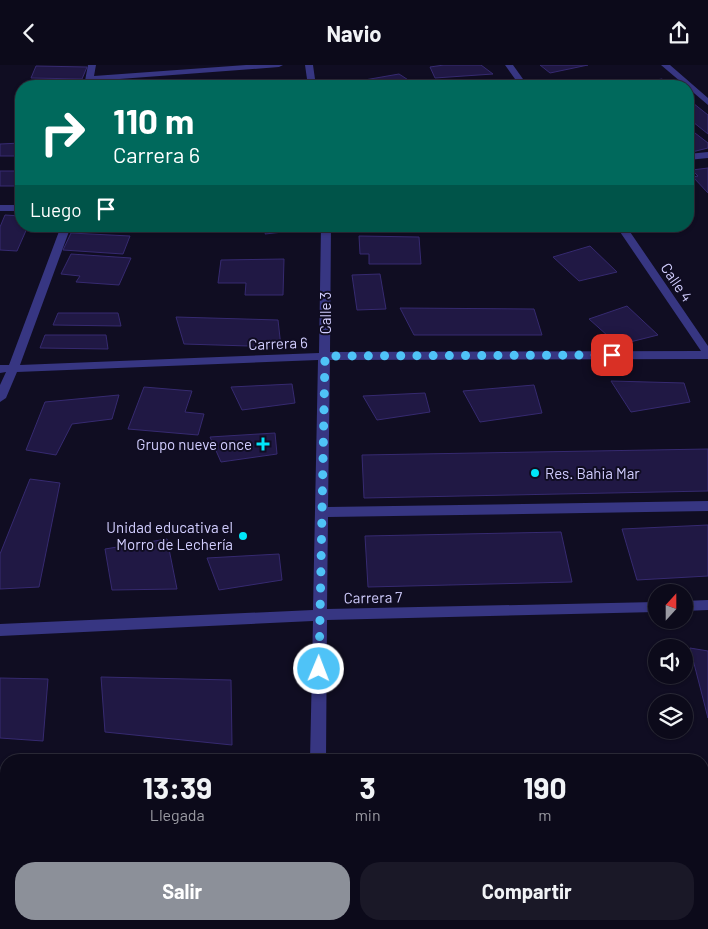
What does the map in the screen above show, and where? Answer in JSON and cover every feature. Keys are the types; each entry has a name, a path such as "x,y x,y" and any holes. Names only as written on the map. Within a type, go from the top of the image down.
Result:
{"street":[{"path":"89,80 92,65"},
{"path":"120,80 279,65"},
{"path":"309,65 311,80"},
{"path":"509,65 520,80"},
{"path":"665,65 682,80"},
{"path":"694,90 708,102"},
{"path":"694,156 708,155"},
{"path":"0,208 15,208"},
{"path":"0,398 13,369 64,232"},
{"name":"Calle 3","path":"318,754 326,232"},
{"name":"Calle 4","path":"625,232 708,355"},
{"name":"Carrera 6","path":"0,369 325,356 708,355"},
{"path":"322,512 708,506"},
{"path":"693,606 708,605"},
{"name":"Carrera 7","path":"0,630 320,615 648,607"}],"building":[{"path":"481,65 493,74 435,78 430,67"},
{"path":"540,65 588,65 550,73"},
{"path":"36,66 87,67 82,79 31,78"},
{"path":"399,74 408,80 364,80"},
{"path":"694,104 708,115 708,134 694,123"},
{"path":"694,133 708,143 708,148 694,152"},
{"path":"15,143 15,156 0,156 0,144"},
{"path":"708,168 708,193 694,178 698,176 694,170"},
{"path":"0,171 15,171 15,186 0,186"},
{"path":"5,215 15,216 15,232 25,232 17,251 0,250 0,227"},
{"path":"266,232 283,232 265,234"},
{"path":"71,233 130,236 123,254 63,250"},
{"path":"359,236 419,237 421,264 369,264 369,254 360,254"},
{"path":"590,246 617,272 579,281 553,257"},
{"path":"71,254 131,258 119,285 76,282 80,276 61,274"},
{"path":"284,259 283,295 245,295 246,283 218,283 221,260"},
{"path":"380,274 386,309 357,310 352,275"},
{"path":"627,306 658,335 618,345 589,319"},
{"path":"400,308 534,309 542,335 414,335"},
{"path":"58,313 118,313 121,326 53,325"},
{"path":"176,317 278,320 281,347 184,344"},
{"path":"45,335 106,335 108,349 40,348"},
{"path":"611,381 684,383 690,402 631,412"},
{"path":"292,384 295,403 242,410 231,387"},
{"path":"534,385 542,413 480,422 463,391"},
{"path":"144,387 192,391 185,412 204,414 198,435 128,429"},
{"path":"425,393 430,412 377,420 363,396"},
{"path":"119,395 112,419 72,424 56,455 26,450 45,402"},
{"path":"275,433 277,454 221,462 210,437"},
{"name":"Res. Bahia Mar","path":"708,449 708,491 364,498 362,455"},
{"path":"30,479 60,483 39,587 0,589 0,554"},
{"path":"708,525 708,576 637,580 622,529"},
{"path":"561,532 572,582 368,587 365,536"},
{"path":"167,539 177,589 112,590 105,549"},
{"path":"279,554 282,580 219,590 207,558"},
{"path":"693,648 708,651 708,718 693,660"},
{"path":"101,677 231,680 232,745 105,732"},
{"path":"0,678 48,679 43,741 0,738"}],"place":[{"name":"Grupo nueve once","path":"263,444"},
{"name":"Res. Bahia Mar","path":"535,473"},
{"name":"Unidad educativa el Morro de Lechería","path":"243,536"}],"route":[{"path":"319,669 325,356 612,355"}]}
